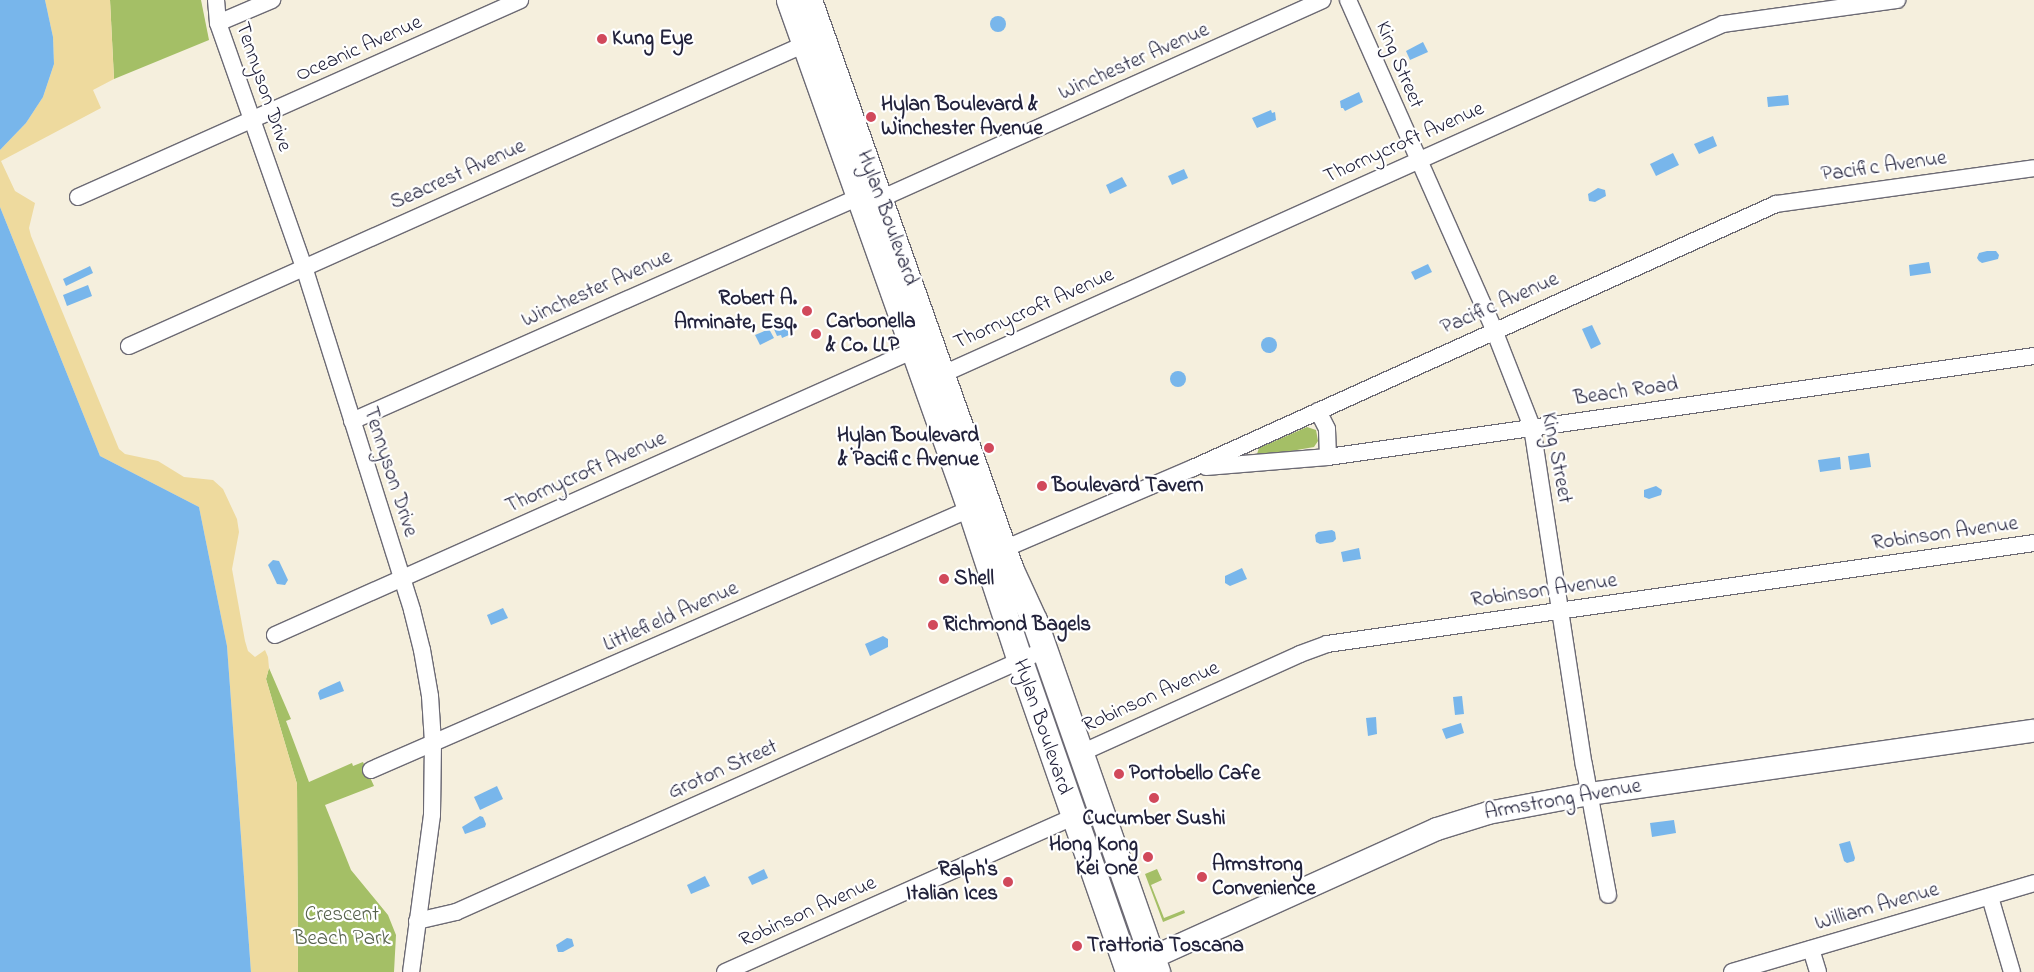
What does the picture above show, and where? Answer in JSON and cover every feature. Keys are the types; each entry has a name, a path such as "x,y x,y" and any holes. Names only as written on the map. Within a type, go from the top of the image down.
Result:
{"main road":[{"name":"Hylan Boulevard","path":"788,0 804,44 943,374 1020,661 1126,971"},
{"name":"Hylan Boulevard","path":"810,0 914,350 979,505 1004,549 1044,650 1154,964"}],"street":[{"name":"Tennyson Drive","path":"216,0 218,23 304,267 402,578 422,650 430,696 433,742 432,815 410,972"},
{"path":"218,23 272,0"},
{"name":"Oceanic Avenue","path":"78,197 520,0"},
{"name":"Winchester Avenue","path":"352,421 870,198 1322,0"},
{"name":"King Street","path":"1348,0 1417,160 1494,330 1532,426 1589,794 1608,895"},
{"name":"Thornycroft Avenue","path":"943,374 1723,24 1897,0"},
{"name":"Seacrest Avenue","path":"129,346 804,44"},
{"name":"Pacific Avenue","path":"1004,549 1193,468 1494,330 1776,204 2034,168"},
{"name":"Thornycroft Avenue","path":"275,635 914,350"},
{"name":"Beach Road","path":"1193,468 1328,457 1532,426 2034,356"},
{"path":"1318,411 1327,429 1328,457"},
{"name":"Littlefield Avenue","path":"371,770 979,505"},
{"name":"Robinson Avenue","path":"1081,752 1291,658 1327,644 2034,543"},
{"name":"Groton Street","path":"417,921 456,912 1044,650"},
{"name":"Armstrong Avenue","path":"1126,971 1154,964 1454,822 1510,808 1589,794 2034,731"},
{"name":"Robinson Avenue","path":"725,972 1073,817"},
{"name":"William Avenue","path":"1732,972 2034,883"},
{"path":"1990,897 2012,972"},
{"path":"1811,949 1818,972"}],"green space":[{"path":"110,0 201,0 209,40 114,79"},
{"path":"1307,427 1316,430 1318,441 1314,447 1263,456 1257,454 1259,448"},
{"name":"Crescent Beach Park","path":"269,668 291,719 286,721 309,782 352,763 353,766 363,762 374,786 325,805 351,870 388,915 396,935 394,972 298,972 297,784 266,679"},
{"path":"1157,869 1162,880 1151,885 1164,918 1184,910 1185,913 1163,922 1145,874"}],"sand":[{"path":"45,0 110,0 114,79 93,90 101,108 1,161 15,191 35,203 29,228 31,236 119,449 125,454 158,461 184,477 213,480 223,489 237,519 239,532 232,569 245,641 248,651 255,657 265,650 268,657 269,668 266,679 297,784 298,972 251,972 227,646 199,507 100,456 0,207 0,150 26,123 43,97 54,64 53,37"}],"water":[{"path":"0,0 45,0 53,37 54,64 43,97 26,123 0,150"},
{"path":"995,16 1001,16 1006,21 1004,30 995,32 990,27 990,21"},
{"path":"1423,42 1428,52 1410,60 1406,51"},
{"path":"1359,92 1363,102 1345,111 1341,108 1340,101"},
{"path":"1788,95 1789,105 1768,107 1767,97"},
{"path":"1271,110 1272,113 1275,112 1276,120 1257,128 1252,118"},
{"path":"1713,136 1717,146 1699,154 1694,144"},
{"path":"1673,153 1679,165 1656,176 1650,164"},
{"path":"1184,169 1188,178 1172,185 1168,176"},
{"path":"1122,177 1127,186 1110,194 1106,185"},
{"path":"1598,188 1605,190 1606,196 1595,202 1589,201 1588,194"},
{"path":"0,207 100,456 199,507 227,646 251,972 0,972"},
{"path":"1996,251 1999,255 1998,259 1982,263 1979,261 1977,258 1979,253"},
{"path":"1929,262 1931,273 1910,276 1909,265"},
{"path":"1428,264 1432,272 1415,280 1411,272"},
{"path":"90,266 93,273 66,286 63,279"},
{"path":"88,285 92,296 67,306 63,295"},
{"path":"785,321 789,335 782,338 781,335 777,336 773,327"},
{"path":"1592,325 1601,344 1591,349 1582,329"},
{"path":"769,329 774,338 760,345 755,335"},
{"path":"1269,337 1275,339 1277,345 1275,351 1269,353 1263,351 1261,345 1263,339"},
{"path":"1175,371 1181,371 1186,376 1184,385 1175,387 1170,382 1170,376"},
{"path":"1869,453 1871,467 1850,470 1848,456"},
{"path":"1840,457 1841,469 1820,472 1818,460"},
{"path":"1656,486 1662,490 1661,495 1649,499 1644,497 1644,490"},
{"path":"1332,530 1335,532 1336,539 1333,542 1320,544 1316,542 1315,535 1318,532"},
{"path":"1359,548 1361,559 1343,562 1341,552"},
{"path":"273,560 279,561 288,580 285,585 277,584 268,565"},
{"path":"1242,568 1247,579 1230,586 1225,583 1225,576"},
{"path":"503,608 508,618 491,625 487,615"},
{"path":"883,636 888,639 888,647 870,656 865,644"},
{"path":"340,681 344,691 320,700 318,693 320,690"},
{"path":"1462,696 1464,714 1455,715 1453,697"},
{"path":"1376,717 1377,734 1368,736 1366,718"},
{"path":"1461,723 1464,733 1446,739 1442,729"},
{"path":"497,786 503,799 480,810 474,797"},
{"path":"480,816 483,817 486,824 485,827 465,834 462,827"},
{"path":"1674,820 1676,833 1652,837 1650,823"},
{"path":"1850,841 1855,858 1854,861 1847,863 1844,861 1839,844"},
{"path":"764,869 768,878 752,885 748,877"},
{"path":"705,876 710,886 691,894 687,885"},
{"path":"567,938 572,939 574,946 563,952 558,952 556,945"}],"place":[{"name":"Kung Eye","path":"602,39"},
{"name":"Hylan Boulevard & Winchester Avenue","path":"871,117"},
{"name":"Robert A. Arminate, Esq.","path":"807,311"},
{"name":"Carbonella & Co. LLP","path":"816,334"},
{"name":"Hylan Boulevard & Pacific Avenue","path":"989,448"},
{"name":"Boulevard Tavern","path":"1042,486"},
{"name":"Shell","path":"944,579"},
{"name":"Richmond Bagels","path":"933,625"},
{"name":"Portobello Cafe","path":"1119,774"},
{"name":"Cucumber Sushi","path":"1154,798"},
{"name":"Hong Kong Kei One","path":"1148,857"},
{"name":"Armstrong Convenience","path":"1202,877"},
{"name":"Ralph's Italian Ices","path":"1008,882"},
{"name":"Trattoria Toscana","path":"1077,946"}]}
